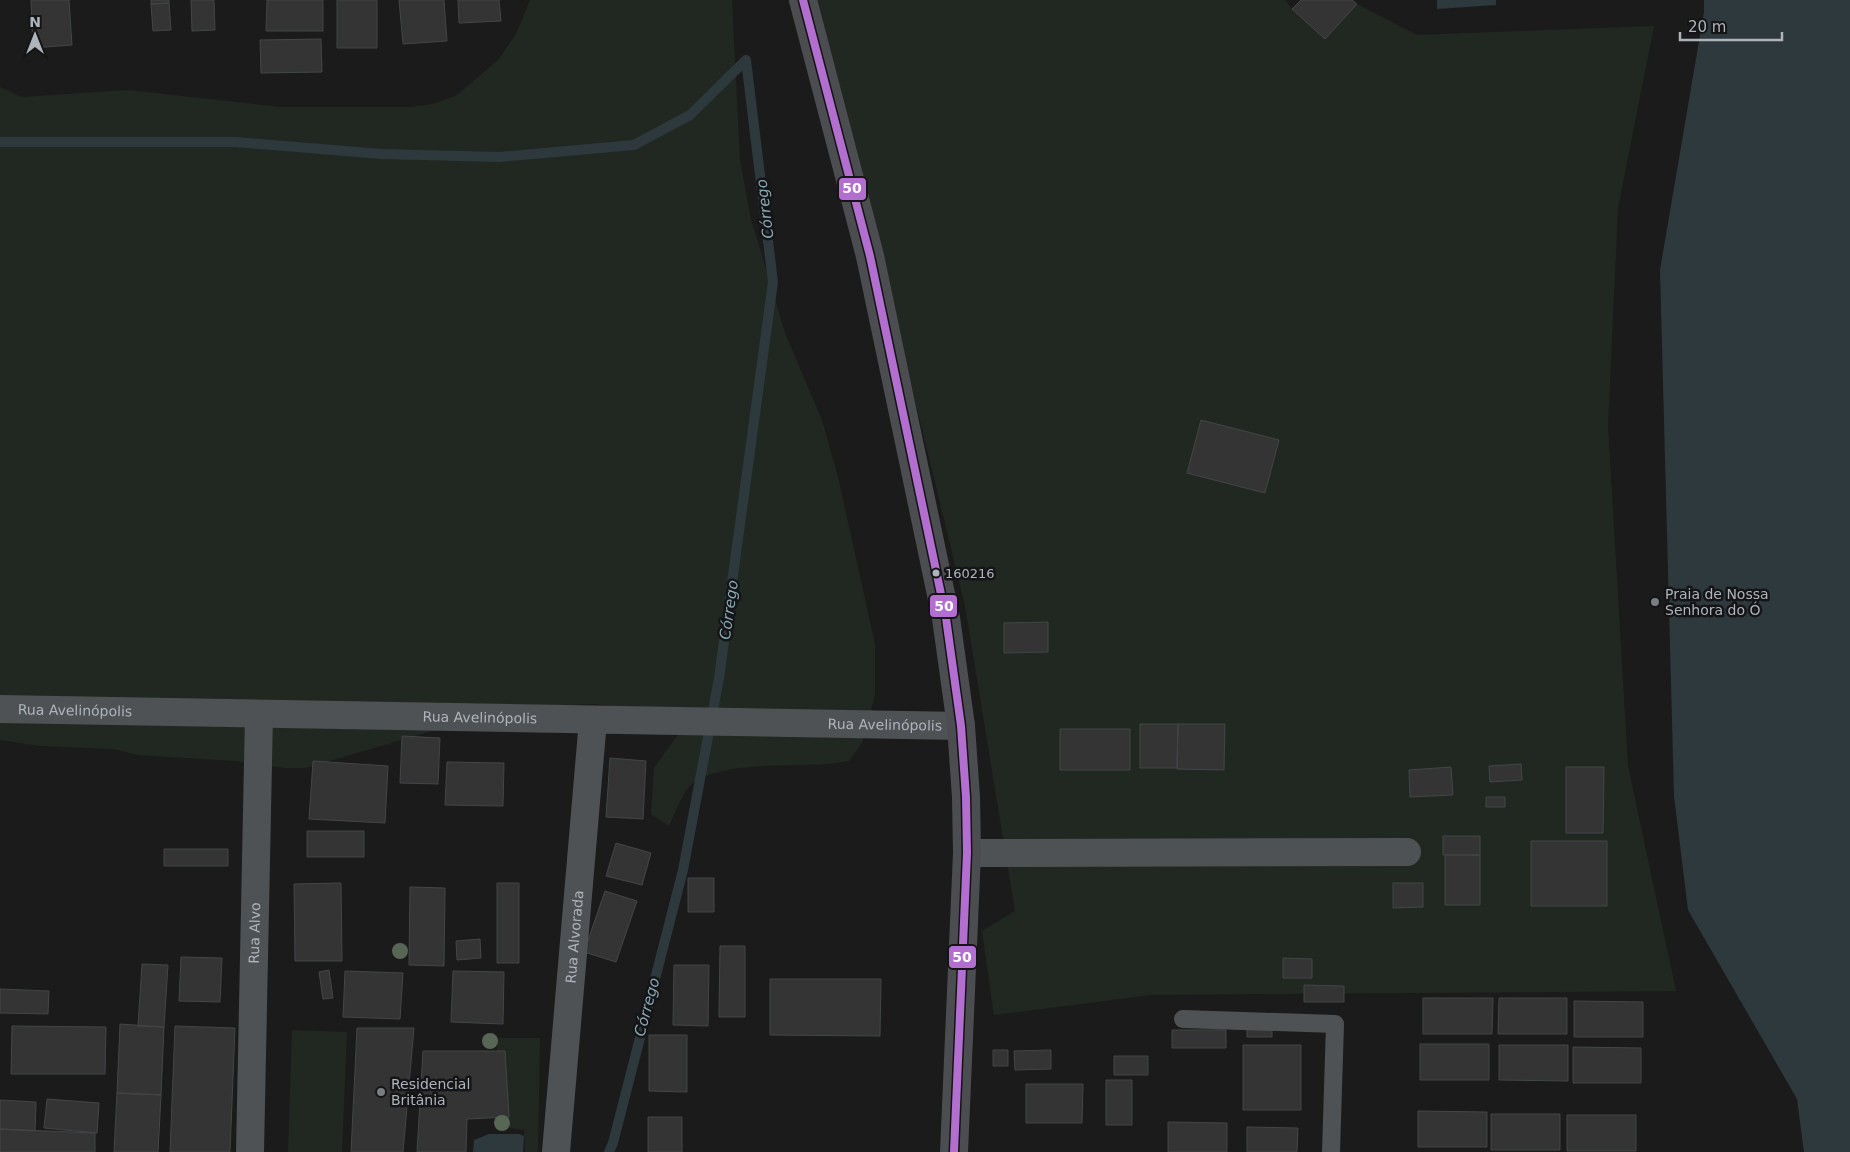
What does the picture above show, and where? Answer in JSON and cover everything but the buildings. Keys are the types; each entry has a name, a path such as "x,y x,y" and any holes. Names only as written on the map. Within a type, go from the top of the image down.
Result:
{"main road":[{"path":"804,0 870,256 946,618 960,726 966,797 967,853 954,1152"}],"street":[{"name":"Rua Avelinópolis","path":"0,709 960,726"},
{"name":"Rua Alvo","path":"250,1152 259,714"},
{"name":"Rua Alvorada","path":"556,1152 593,720"},
{"path":"967,853 1407,852"}],"lane":[{"path":"1182,1019 1335,1024 1331,1152"}],"shaded area":[{"path":"530,0 732,0 740,160 751,219 785,333 822,420 838,477 875,644 875,695 862,743 849,761 811,765 745,767 706,776 688,788 669,826 651,814 654,768 682,729 665,713 596,704 542,706 439,729 306,768 284,768 235,761 137,755 114,749 40,746 0,740 0,87 22,97 128,90 280,107 410,107 433,104 457,95 498,60 516,34"},
{"path":"818,0 1285,0 1292,9 1357,4 1417,35 1654,26 1618,208 1608,426 1628,766 1676,991 1151,995 994,1015 982,931 1015,911 965,606"},
{"path":"1437,0 1496,0 1496,5 1437,9"},
{"path":"1704,0 1850,0 1850,1152 1804,1152 1797,1099 1688,910 1674,796 1660,270 1704,12"},
{"path":"292,1030 347,1032 342,1152 288,1152"},
{"path":"497,1038 540,1038 538,1152 525,1152 524,1130 495,1126"},
{"path":"489,1134 519,1134 524,1136 523,1152 473,1152 474,1140"}],"waterway":[{"path":"0,142 236,142 382,154 500,157 634,145 690,115 746,60"},
{"name":"Córrego","path":"609,1152 613,1143 683,870 719,678 773,282 746,60"}],"transit line":[{"name":"50","path":"803,0 870,256 946,618 961,726 966,797 967,853 954,1152"}],"place":[{"name":"160216","path":"936,573"},
{"name":"Praia de Nossa Senhora do Ó","path":"1655,602"},
{"name":"Residencial Britânia","path":"381,1092"}]}
